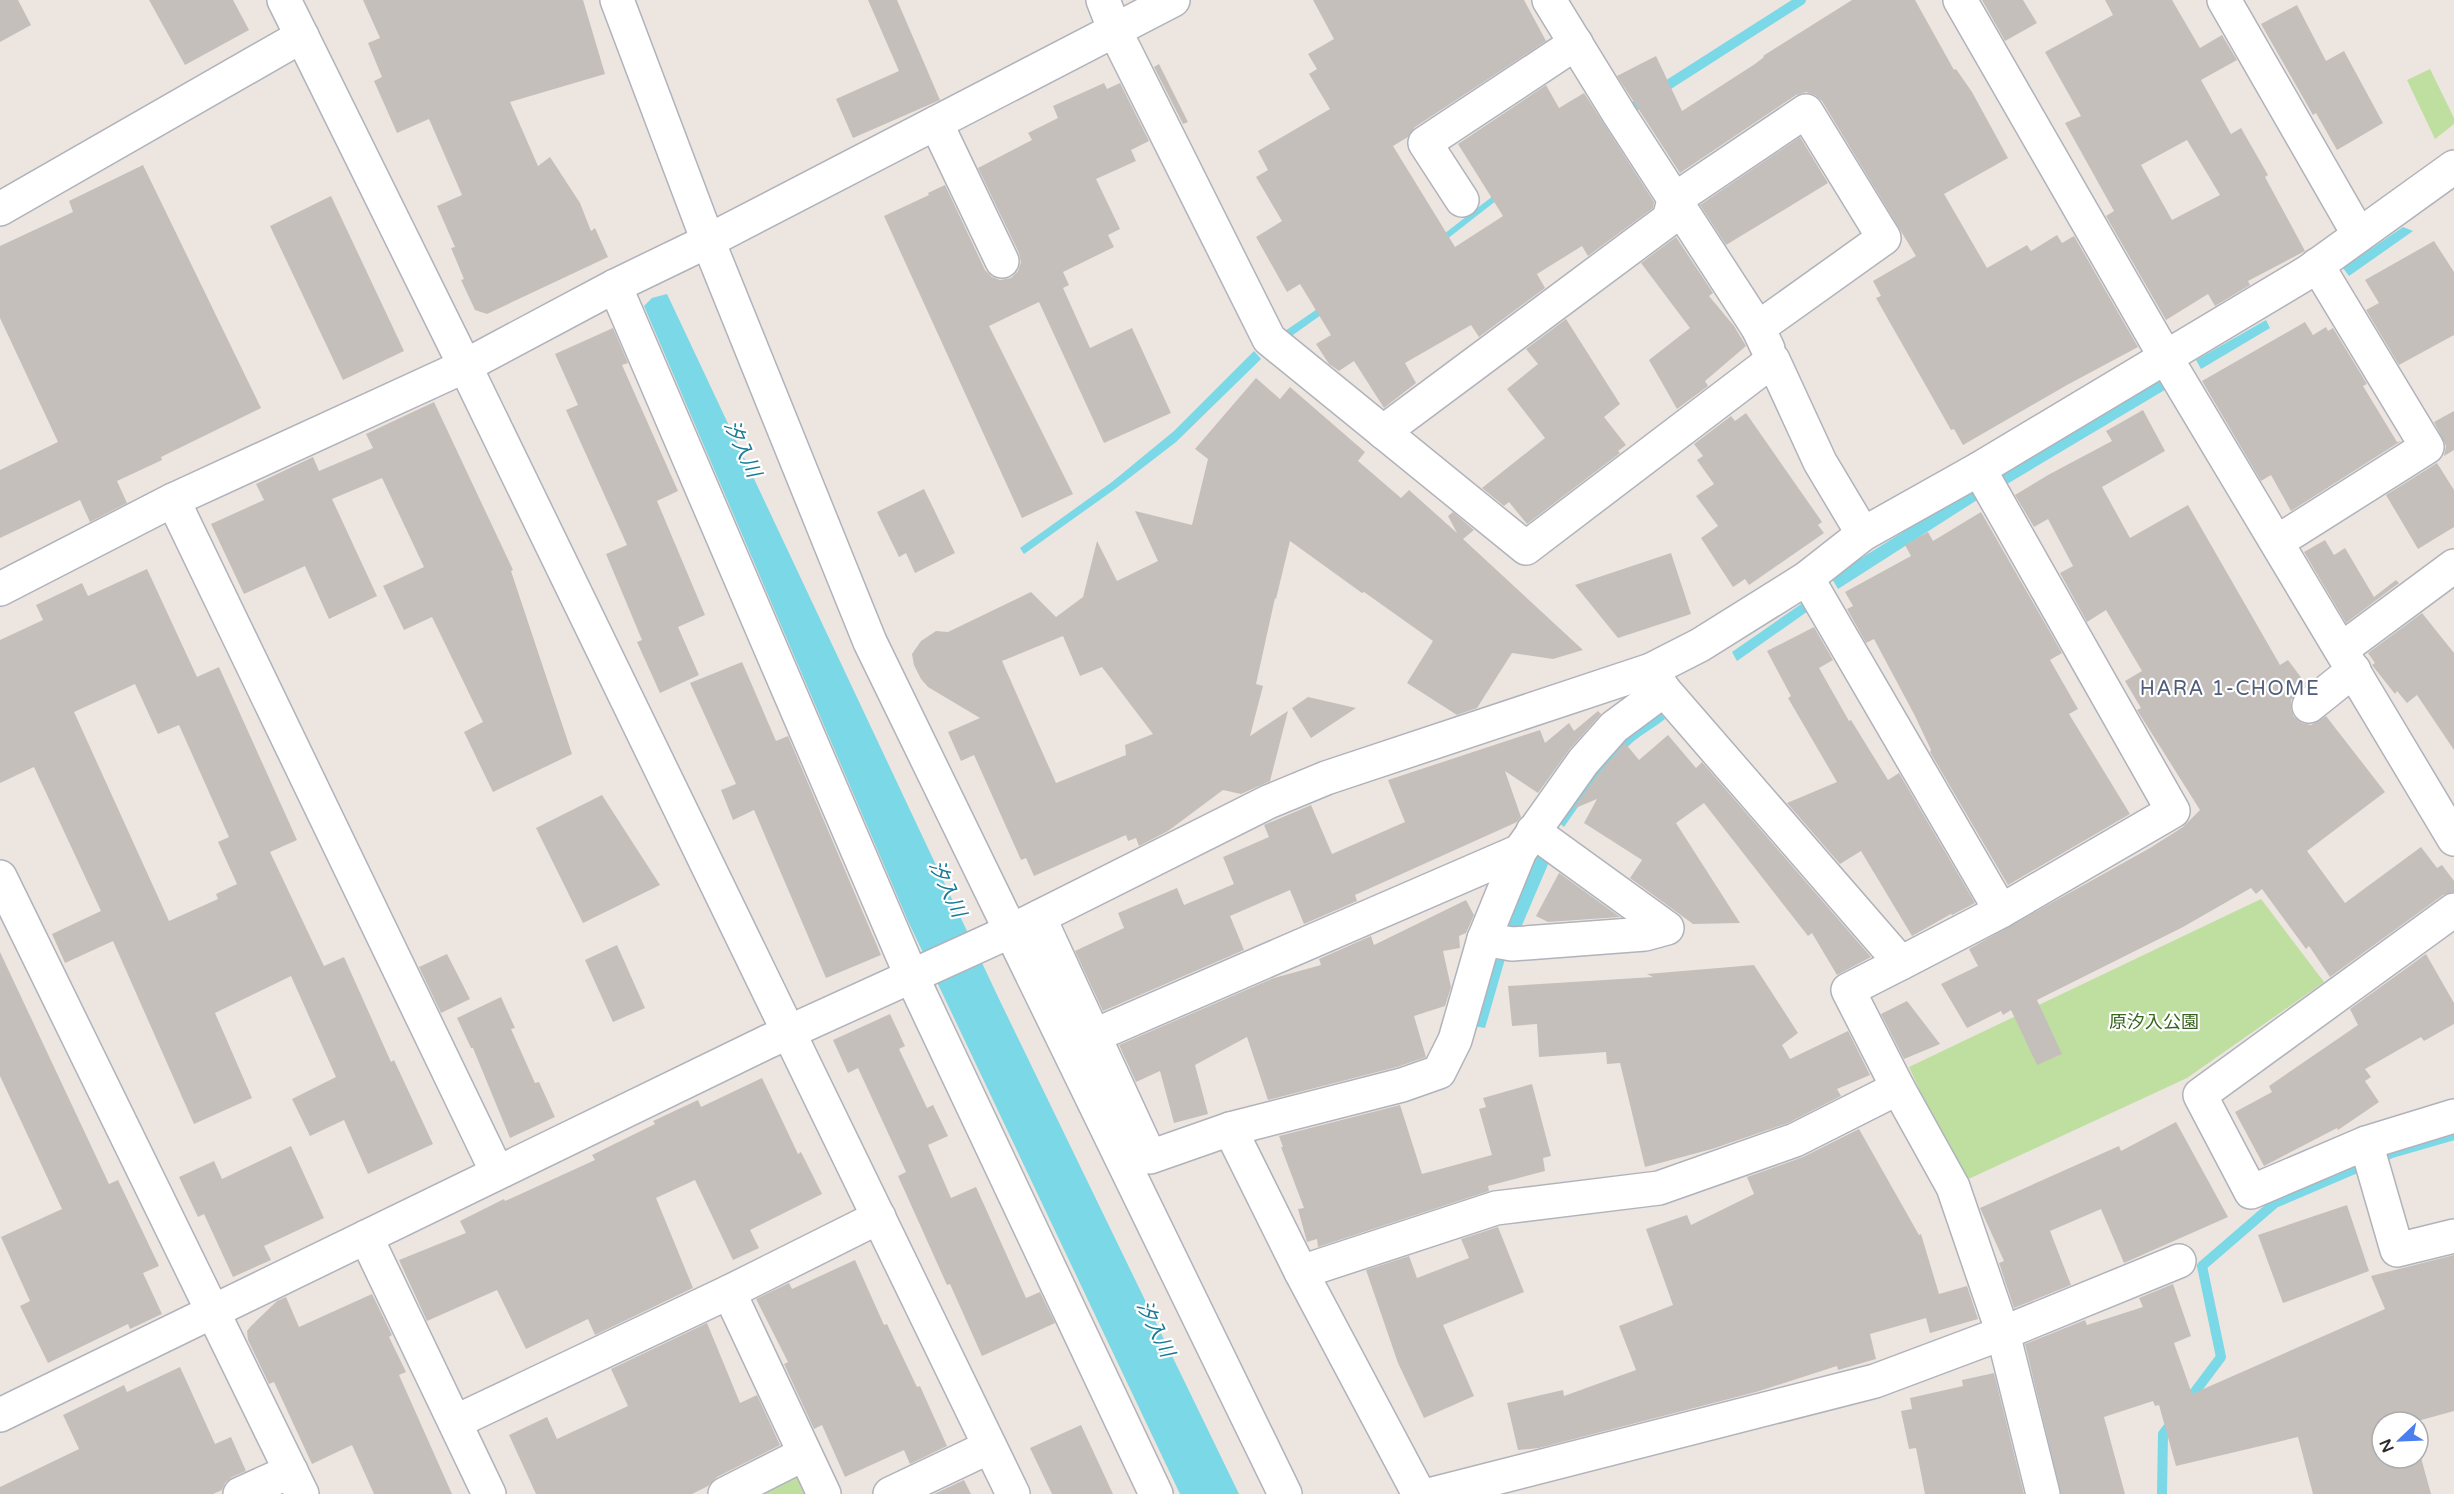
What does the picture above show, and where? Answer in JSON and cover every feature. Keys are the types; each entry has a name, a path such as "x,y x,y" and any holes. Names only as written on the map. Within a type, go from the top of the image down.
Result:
{"street":[{"path":"284,0 465,366 1013,1494"},
{"path":"617,0 708,241 870,642 1025,924 1093,1036 1150,1157 1230,1129 1402,1085 1439,1072 1455,1040 1484,939 1526,841 1583,762 1657,680 1700,645 1807,578 1863,534 1979,469 2317,265 2454,167"},
{"path":"1103,0 1115,31 1269,339 1526,548 1773,360"},
{"path":"0,589 173,500 465,366 615,286 708,241 1173,0"},
{"path":"1549,0 1674,200 1758,328 1820,462 1863,534"},
{"path":"1960,0 2166,358 2454,839"},
{"path":"2224,0 2358,235"},
{"path":"0,209 302,36"},
{"path":"1462,200 1425,143 1576,43"},
{"path":"1383,432 1669,219 1674,200 1806,111 1884,238 1758,328"},
{"path":"936,123 1002,261"},
{"path":"2277,542 2427,447 2317,265"},
{"path":"615,286 911,975 1156,1494"},
{"path":"1979,469 2173,811 2001,911 1848,990 1898,1088 1953,1187 2003,1333 2043,1494"},
{"path":"173,500 497,1172"},
{"path":"2308,706 2348,660 2454,566"},
{"path":"1807,578 2001,911"},
{"path":"0,1415 789,1032 1025,924 1268,802 1326,778 1657,680"},
{"path":"1657,680 1901,963"},
{"path":"1093,1036 1526,841"},
{"path":"1484,939 1512,944 1646,934 1667,928 1526,841"},
{"path":"0,877 297,1482 240,1494"},
{"path":"2454,909 2200,1095 2251,1192 2366,1144 2454,1116"},
{"path":"1025,924 1285,1494"},
{"path":"1301,1272 1496,1208 1659,1188 1795,1140 1898,1088"},
{"path":"1230,1129 1301,1272 1419,1494"},
{"path":"2366,1144 2397,1250 2454,1236"},
{"path":"455,1422 729,1292 879,1217"},
{"path":"366,1237 489,1494"},
{"path":"1433,1494 1875,1381 2003,1333 2179,1261"},
{"path":"729,1292 824,1494"},
{"path":"890,1494 989,1447"},
{"path":"725,1494 804,1454"}],"green space":[{"path":"2430,69 2454,118 2454,124 2435,139 2407,80"},
{"name":"原汐入公園","path":"2261,899 2324,982 2187,1078 1962,1182 1909,1067"},
{"path":"802,1472 812,1494 743,1494"}],"water":[{"path":"1511,182 1515,186 1433,250 1376,276 1290,337 1285,331 1373,271 1431,244"},
{"path":"2403,227 2413,231 2349,276 2343,268"},
{"name":"汐入川","path":"667,294 999,999 1239,1494 1180,1494 908,921 644,306 652,298"},
{"path":"2266,320 2270,328 2201,369 2196,360"},
{"path":"1254,351 1261,359 1176,442 1024,554 1020,548 1112,482 1174,431"},
{"path":"2162,379 2168,388 2007,484 2001,475"},
{"path":"1972,489 1977,500 1838,589 1831,577"},
{"path":"1807,600 1811,609 1737,661 1732,652"},
{"path":"1657,709 1665,719 1634,741 1614,760 1564,827 1557,821 1605,756"},
{"path":"1537,852 1549,862 1520,930 1505,926"},
{"path":"1505,959 1485,1028 1473,1026 1493,960"}],"building":[{"path":"0,0 18,0 31,25 0,42"},
{"path":"149,0 233,0 249,30 185,65"},
{"path":"363,0 583,0 605,74 510,102 538,166 550,157 580,203 591,231 595,228 608,257 487,314 475,310 461,280 464,279 451,248 455,247 437,206 462,195 429,119 397,133 374,81 382,77 368,43 380,38"},
{"path":"868,0 897,0 940,100 853,138 836,99 899,71"},
{"path":"1313,0 1524,0 1546,41 1415,127 1408,137 1393,146 1455,247 1503,216 1458,144 1546,85 1559,108 1584,93 1654,202 1653,208 1588,256 1582,246 1537,274 1545,288 1479,337 1471,325 1405,363 1416,383 1384,408 1354,361 1339,371 1329,364 1316,344 1331,335 1300,284 1287,292 1256,237 1282,221 1256,177 1268,170 1258,151 1330,109 1309,74 1317,69 1308,54 1334,39"},
{"path":"1852,0 1915,0 1954,70 1956,69 1972,92 2008,158 1944,194 1987,268 2027,245 2031,251 2057,235 2062,243 2074,236 2138,347 1963,445 1954,429 1951,430 1876,298 1881,296 1873,281 1916,256 1822,101 1806,92 1796,95 1680,173 1617,76 1656,56 1682,111"},
{"path":"1982,0 2023,0 2037,23 2005,41"},
{"path":"2105,0 2172,0 2200,48 2222,35 2237,60 2201,80 2231,134 2241,128 2268,175 2265,177 2305,251 2248,281 2250,285 2215,306 2208,294 2166,320 2106,216 2114,211 2065,123 2081,116 2045,52 2113,15","holes":["2187,140 2220,195 2172,220 2141,165"]},
{"path":"2297,5 2326,61 2344,51 2383,123 2337,150 2316,113 2313,115 2261,24"},
{"path":"1159,64 1188,122 1183,124 1154,67"},
{"path":"1104,83 1107,89 1120,83 1149,141 1131,150 1136,161 1096,179 1120,229 1108,235 1114,247 1063,272 1069,285 1063,288 1090,348 1132,328 1171,413 1104,443 1039,302 989,326 1073,494 1022,518 884,216 945,185 985,270 992,277 1000,280 1011,278 1018,271 1021,262 1019,253 978,168 1032,140 1028,133 1058,118 1053,106"},
{"path":"1800,137 1828,183 1726,245 1700,205"},
{"path":"143,165 261,408 117,481 127,503 90,522 80,500 0,538 0,470 58,442 0,318 0,246 73,212 69,201"},
{"path":"331,196 404,351 343,380 270,226"},
{"path":"1676,237 1713,293 1709,296 1734,326 1746,346 1705,381 1708,386 1677,409 1649,360 1690,328 1641,263"},
{"path":"2434,241 2454,272 2454,335 2399,365 2366,310 2379,303 2365,280"},
{"path":"1566,319 1620,404 1604,417 1626,445 1618,451 1620,453 1527,524 1509,502 1504,506 1482,488 1545,438 1507,389 1538,364 1526,349"},
{"path":"2305,322 2313,335 2326,327 2328,331 2333,328 2367,384 2363,386 2397,442 2401,441 2291,511 2271,475 2261,481 2202,381"},
{"path":"613,328 628,363 622,365 678,491 657,501 705,615 678,627 699,675 660,693 637,642 642,640 606,554 627,545 566,410 578,405 555,354"},
{"path":"1256,378 1280,399 1290,387 1365,452 1358,461 1401,498 1409,490 1457,533 1448,516 1453,512 1474,530 1463,539 1583,650 1553,659 1512,653 1477,708 1457,715 1407,683 1433,641 1290,541 1256,684 1263,686 1250,736 1288,711 1270,781 1241,794 1223,790 1168,831 1139,846 1136,838 1128,841 1126,835 1034,876 1026,858 1021,860 974,755 961,761 948,732 980,718 928,687 914,665 912,654 921,641 936,631 948,632 1031,592 1056,617 1083,597 1097,541 1117,581 1158,561 1135,511 1192,525 1208,459 1195,449","holes":["1063,636 1080,676 1102,667 1153,734 1125,745 1126,755 1056,783 1002,661"]},
{"path":"434,402 513,570 511,571 572,754 493,792 464,732 483,722 432,617 404,630 383,586 424,567 382,478 332,499 377,596 329,619 305,566 244,594 211,524 264,500 256,484 313,457 319,471 373,448 366,434"},
{"path":"2143,410 2165,451 2102,487 2130,538 2188,505 2280,665 2288,660 2306,684 2291,700 2294,717 2302,723 2311,725 2326,716 2385,792 2307,851 2345,903 2421,847 2437,868 2442,865 2454,881 2454,892 2443,895 2330,977 2309,946 2306,949 2262,889 2256,894 2251,888 2183,927 2037,1000 2062,1054 2037,1065 2011,1010 2003,1015 2001,1011 1967,1028 1941,984 1978,966 1969,949 2150,848 2183,827 2200,810 2137,710 2141,708 2125,681 2142,671 2106,610 2087,622 2060,573 2073,566 2048,519 2034,527 2015,495 2112,441 2106,431"},
{"path":"2454,411 2454,450 2444,456 2446,446 2434,422"},
{"path":"1746,413 1822,522 1818,525 1824,533 1749,585 1745,579 1733,587 1701,538 1718,526 1696,496 1714,484 1697,460 1703,456 1694,444 1731,416 1735,421"},
{"path":"2437,463 2454,490 2454,527 2418,549 2386,495"},
{"path":"924,489 955,553 915,573 906,553 899,557 877,512"},
{"path":"1981,512 2062,653 2050,660 2078,709 2069,714 2130,814 2008,885 1930,752 1915,716 1874,639 1866,643 1847,609 1853,606 1845,592 1911,556 1905,545 1928,532 1933,541"},
{"path":"2325,540 2334,555 2345,548 2374,597 2396,580 2399,583 2346,623 2304,552"},
{"path":"1671,553 1691,614 1618,638 1575,585"},
{"path":"147,569 197,677 219,667 297,840 270,852 324,966 344,957 391,1062 394,1060 433,1144 368,1174 344,1120 310,1136 292,1099 336,1077 291,976 215,1013 252,1098 194,1124 113,941 65,963 52,934 101,911 34,767 0,783 0,640 43,620 36,605 82,583 88,596","holes":["135,684 158,734 179,725 229,837 218,842 237,884 216,894 218,899 169,921 74,712"]},
{"path":"2422,613 2454,653 2454,750 2417,695 2407,703 2397,691 2395,694 2372,665 2375,663 2368,653"},
{"path":"1814,627 1833,660 1819,668 1849,721 1851,720 1888,780 1899,773 1975,903 1912,936 1861,851 1840,864 1787,803 1837,782 1788,698 1791,696 1767,651"},
{"path":"742,662 776,741 788,736 881,955 826,978 754,810 733,820 721,790 736,784 690,683"},
{"path":"1308,697 1356,708 1311,738 1292,708"},
{"path":"1598,711 1601,714 1569,750 1538,793 1505,771 1521,817 1517,822 1355,895 1357,901 1304,924 1290,890 1230,916 1244,950 1103,1011 1075,951 1124,928 1118,913 1177,888 1184,905 1234,884 1223,857 1269,837 1264,825 1311,805 1332,854 1405,822 1388,780 1540,730 1545,743 1569,723 1574,731"},
{"path":"1668,735 1696,768 1702,762 1871,957 1837,975 1812,933 1808,936 1704,803 1676,823 1740,923 1693,924 1630,878 1642,860 1584,823 1597,799 1573,809 1598,774 1625,743 1639,760"},
{"path":"602,795 660,885 583,923 536,828"},
{"path":"1559,873 1620,917 1548,922 1536,916"},
{"path":"1466,900 1474,915 1466,933 1459,936 1460,948 1443,951 1451,987 1445,1006 1414,1016 1426,1057 1397,1067 1268,1100 1247,1037 1195,1065 1208,1114 1174,1123 1160,1071 1136,1082 1119,1045 1274,978 1321,965 1319,959 1371,936 1374,945"},
{"path":"617,945 645,1008 613,1022 585,960"},
{"path":"0,952 109,1184 118,1180 159,1266 143,1273 162,1314 130,1329 128,1324 48,1363 20,1306 30,1301 1,1237 62,1209 0,1076"},
{"path":"447,954 470,999 441,1013 419,967"},
{"path":"2426,954 2454,1003 2454,1024 2424,1041 2421,1037 2365,1069 2371,1077 2365,1081 2379,1102 2338,1130 2337,1128 2264,1166 2235,1112 2272,1092 2269,1086 2358,1025 2350,1009"},
{"path":"1754,965 1798,1033 1782,1045 1790,1059 1848,1031 1870,1075 1837,1089 1841,1096 1788,1123 1712,1149 1645,1167 1620,1063 1607,1064 1606,1052 1539,1057 1537,1024 1512,1026 1508,986 1653,977 1647,974"},
{"path":"501,997 515,1028 511,1029 535,1083 539,1082 555,1117 510,1138 473,1048 457,1018"},
{"path":"1907,1001 1940,1044 1904,1059 1881,1014"},
{"path":"890,1014 905,1046 899,1049 927,1108 933,1105 948,1136 928,1145 951,1198 976,1187 1026,1298 1040,1292 1055,1323 982,1356 898,1176 906,1172 858,1068 848,1073 833,1040"},
{"path":"762,1078 798,1154 801,1152 822,1194 750,1230 759,1248 733,1260 695,1180 656,1198 693,1288 595,1335 588,1319 526,1349 497,1290 427,1321 399,1260 466,1233 460,1221 504,1199 505,1201 595,1160 592,1155 655,1124 653,1121 698,1100 701,1107"},
{"path":"1532,1084 1551,1156 1543,1158 1545,1171 1488,1186 1489,1191 1318,1247 1317,1239 1307,1242 1298,1209 1304,1208 1279,1136 1400,1105 1422,1174 1492,1155 1479,1109 1486,1107 1483,1098"},
{"path":"2176,1122 2228,1217 2124,1263 2101,1209 2050,1231 2071,1285 2014,1308 1999,1263 2004,1261 1980,1208 2119,1146 2121,1151"},
{"path":"1859,1129 1919,1235 1921,1234 1939,1294 1967,1286 1978,1319 1930,1333 1926,1318 1870,1334 1876,1359 1838,1370 1837,1366 1756,1392 1539,1448 1518,1450 1507,1403 1563,1390 1564,1396 1636,1370 1619,1326 1673,1305 1646,1229 1687,1215 1691,1225 1754,1194 1747,1177 1803,1157"},
{"path":"291,1146 324,1218 264,1246 271,1260 233,1277 204,1214 198,1217 179,1177 214,1161 222,1179"},
{"path":"2347,1205 2369,1271 2283,1303 2258,1235"},
{"path":"1498,1227 1524,1292 1443,1325 1474,1396 1424,1418 1398,1363 1366,1270 1409,1256 1417,1278 1469,1258 1461,1239"},
{"path":"2454,1255 2454,1411 2430,1418 2430,1410 2370,1410 2370,1470 2424,1470 2431,1494 2313,1494 2298,1437 2176,1466 2159,1405 2155,1406 2153,1401 2104,1417 2125,1494 2061,1494 2025,1344 2085,1320 2087,1325 2143,1307 2139,1298 2173,1284 2191,1336 2174,1343 2192,1394 2385,1309 2371,1276"},
{"path":"855,1260 884,1325 887,1324 917,1387 920,1386 947,1446 910,1464 904,1450 845,1477 822,1425 814,1429 784,1364 788,1362 756,1299 789,1283 792,1289"},
{"path":"372,1294 392,1335 389,1337 406,1372 399,1375 452,1494 374,1494 352,1445 312,1464 274,1382 269,1384 248,1340 247,1331 251,1326 277,1301 286,1297 299,1327"},
{"path":"707,1323 740,1403 757,1395 780,1445 717,1477 708,1486 692,1494 536,1494 509,1435 547,1417 557,1439 628,1406 611,1369"},
{"path":"180,1367 215,1444 231,1437 246,1471 232,1477 225,1483 222,1490 213,1494 0,1494 0,1487 79,1449 63,1415 124,1385 127,1392"},
{"path":"1994,1373 2024,1494 1925,1494 1916,1448 1909,1449 1901,1411 1912,1409 1910,1398 1963,1386 1962,1380"},
{"path":"1081,1425 1113,1494 1052,1494 1030,1448"},
{"path":"964,1480 971,1494 934,1494"}],"waterway":[{"path":"1635,106 1801,0"},
{"path":"2185,1405 2221,1357 2202,1266 2275,1203 2392,1153 2454,1135"},
{"path":"2162,1494 2163,1434 2174,1420"}],"district":[{"name":"HARA 1-CHOME","path":"2230,689"}]}
